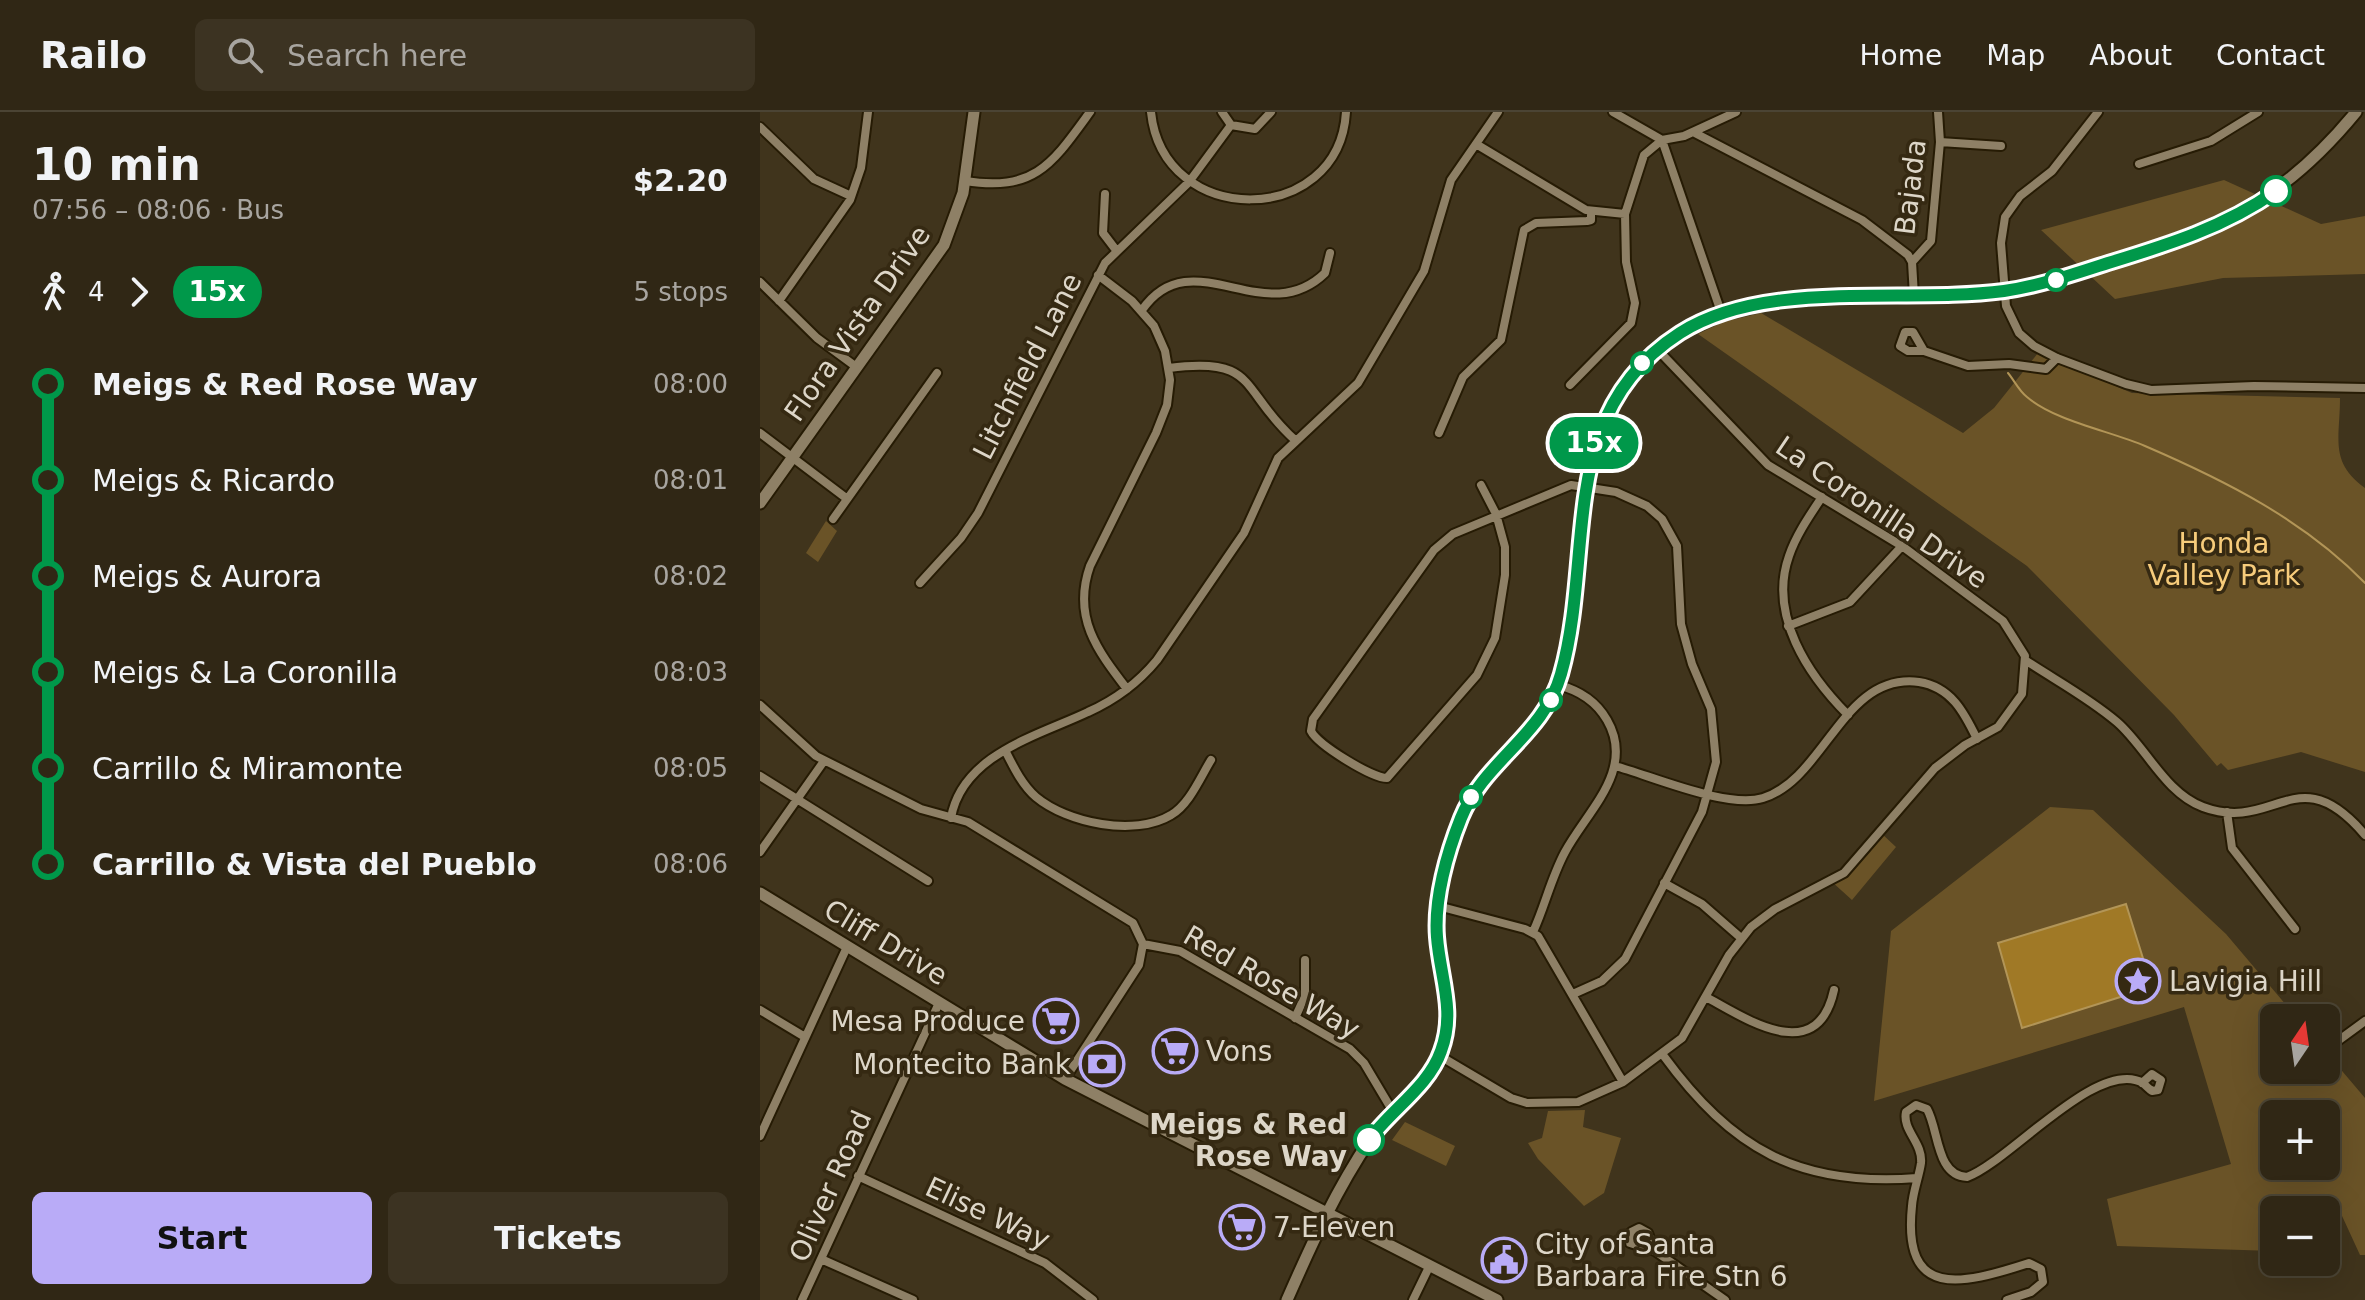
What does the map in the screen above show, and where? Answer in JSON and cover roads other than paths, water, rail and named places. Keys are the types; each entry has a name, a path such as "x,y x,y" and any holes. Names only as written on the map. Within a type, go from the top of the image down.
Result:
{"main road":[{"name":"Flora Vista Drive","path":"760,503 855,366 939,254 953,226 965,181 974,112"},
{"path":"1287,1300 1326,1212 1369,1140 1392,1110 1422,1082 1440,1056 1446,1033 1448,998 1437,934 1438,906 1455,836 1468,803 1485,777 1537,723 1558,685 1595,441 1609,410 1629,378 1657,349 1694,324 1721,312 1778,301 2005,291 2115,261 2235,217 2295,177 2356,112"},
{"name":"Cliff Drive","path":"760,893 1065,1079 1497,1300"}],"street":[{"path":"779,301 851,196 861,168 868,112"},
{"path":"965,181 999,185 1032,176 1057,158 1090,112"},
{"path":"1151,112 1166,157 1189,182 1232,199 1262,199 1290,191 1327,164 1339,144 1346,112"},
{"path":"1222,112 1231,125 1255,129 1271,112"},
{"path":"951,818 966,786 1005,750 1031,734 1090,712 1127,689 1157,660 1244,533 1273,465 1295,440 1353,390 1407,303 1429,258 1444,198 1498,112"},
{"path":"1613,112 1662,140 1721,312"},
{"path":"1570,385 1590,361 1627,329 1635,303 1625,253 1625,214 1644,155 1662,140 1693,132 1736,112"},
{"name":"Bajada","path":"1912,262 1931,241 1940,142 1938,112"},
{"path":"2098,112 2052,171 2020,196 2005,217 2001,243 2007,311 2019,333 2034,346 2057,358 2151,390 2254,386 2365,388"},
{"path":"2139,164 2211,141 2258,112"},
{"name":"Litchfield Lane","path":"920,583 961,538 978,513 1098,275 1116,250 1189,182 1231,125"},
{"path":"760,127 814,179 851,196"},
{"path":"1693,132 1862,220 1908,255 1912,262 1914,296"},
{"path":"1940,142 2001,146"},
{"path":"1476,144 1591,212 1625,214"},
{"path":"1105,194 1103,233 1116,250"},
{"path":"1439,433 1463,377 1501,340 1524,230 1536,223 1591,220 1591,212"},
{"path":"1142,310 1164,289 1183,282 1216,283 1269,296 1297,292 1325,273 1330,253"},
{"path":"1098,275 1142,310 1160,337 1169,368 1163,415 1090,566 1083,593 1084,616 1092,640 1127,689"},
{"path":"760,282 817,338 855,366"},
{"name":"La Coronilla Drive","path":"1657,349 1697,395 1722,414 1757,456 1902,546 2003,621 2025,660 2114,720 2185,796 2200,806 2227,812 2318,798 2341,809 2365,835"},
{"path":"1924,351 1968,366 2009,364 2038,370 2046,369 2057,358"},
{"path":"1169,368 1208,364 1237,373 1295,440"},
{"path":"833,519 937,373"},
{"path":"760,433 790,459 846,498"},
{"path":"1481,485 1496,514 1503,533 1506,561 1490,652 1477,675 1434,720 1387,778 1375,776 1315,738 1310,727 1434,550 1453,534 1496,514 1550,491 1571,485 1616,492 1647,506 1673,536 1679,556 1679,603 1685,644 1715,727 1716,762 1709,793 1618,967 1602,981 1573,994"},
{"path":"1822,497 1786,564 1783,599 1788,626 1822,691 1848,715"},
{"path":"1788,626 1850,602 1902,546"},
{"path":"1440,1056 1511,1098 1527,1103 1578,1102 1623,1082 1663,1055 1682,1038 1741,938 1775,909 1844,873 1935,768 1998,727 2018,703 2025,679 2025,660"},
{"path":"1615,766 1709,793 1753,800 1781,790 1848,715 1872,693 1888,685 1923,683 1954,700 1977,739"},
{"path":"1533,932 1555,872 1574,836 1603,795 1615,766 1614,736 1604,714 1582,695 1558,685"},
{"path":"760,705 824,761 760,852"},
{"path":"1005,750 1037,798 1078,818 1116,824 1146,824 1171,816 1182,807 1211,760"},
{"name":"Red Rose Way","path":"824,761 921,809 984,831 1128,918 1138,929 1143,944 1180,951 1359,1057 1392,1110"},
{"path":"760,776 928,881"},
{"path":"2227,812 2232,848 2295,929"},
{"path":"1664,883 1702,904 1741,938"},
{"path":"1438,906 1533,932 1545,944 1623,1082"},
{"path":"1065,1079 1139,965 1143,944"},
{"path":"761,1134 847,947"},
{"path":"1295,1018 1305,996 1305,960"},
{"path":"1706,997 1761,1028 1783,1033 1813,1023 1827,1009 1834,990"},
{"name":"Oliver Road","path":"802,1300 939,1003"},
{"path":"760,1010 805,1037"},
{"path":"2340,1039 2365,1021"},
{"path":"1663,1055 1719,1121 1763,1152 1831,1174 1866,1180 1917,1178"},
{"path":"2007,1300 2041,1285 2043,1273 2036,1264 1963,1282 1936,1279 1917,1267 1911,1226 1921,1153 1904,1120 1912,1106 1927,1109 1946,1165 1955,1174 1967,1177 2095,1087 2108,1081 2142,1083"},
{"name":"Elise Way","path":"858,1176 1045,1263 1093,1300"},
{"path":"1655,1251 1725,1300"},
{"path":"821,1259 913,1300"},
{"path":"1413,1300 1430,1265"}],"waterway":[{"path":"2008,373 2024,395 2052,413 2145,446 2262,504 2316,540 2365,583"}],"place":[{"name":"Lavigia Hill","path":"2138,981"},
{"name":"Mesa Produce","path":"1056,1021"},
{"name":"Vons","path":"1175,1051"},
{"name":"Montecito Bank","path":"1102,1064"},
{"name":"Meigs & Red Rose Way","path":"1369,1140"},
{"name":"7-Eleven","path":"1242,1227"},
{"name":"City of Santa Barbara Fire Stn 6","path":"1504,1260"}],"park label":[{"name":"Honda Valley Park","path":"2224,559"}]}
